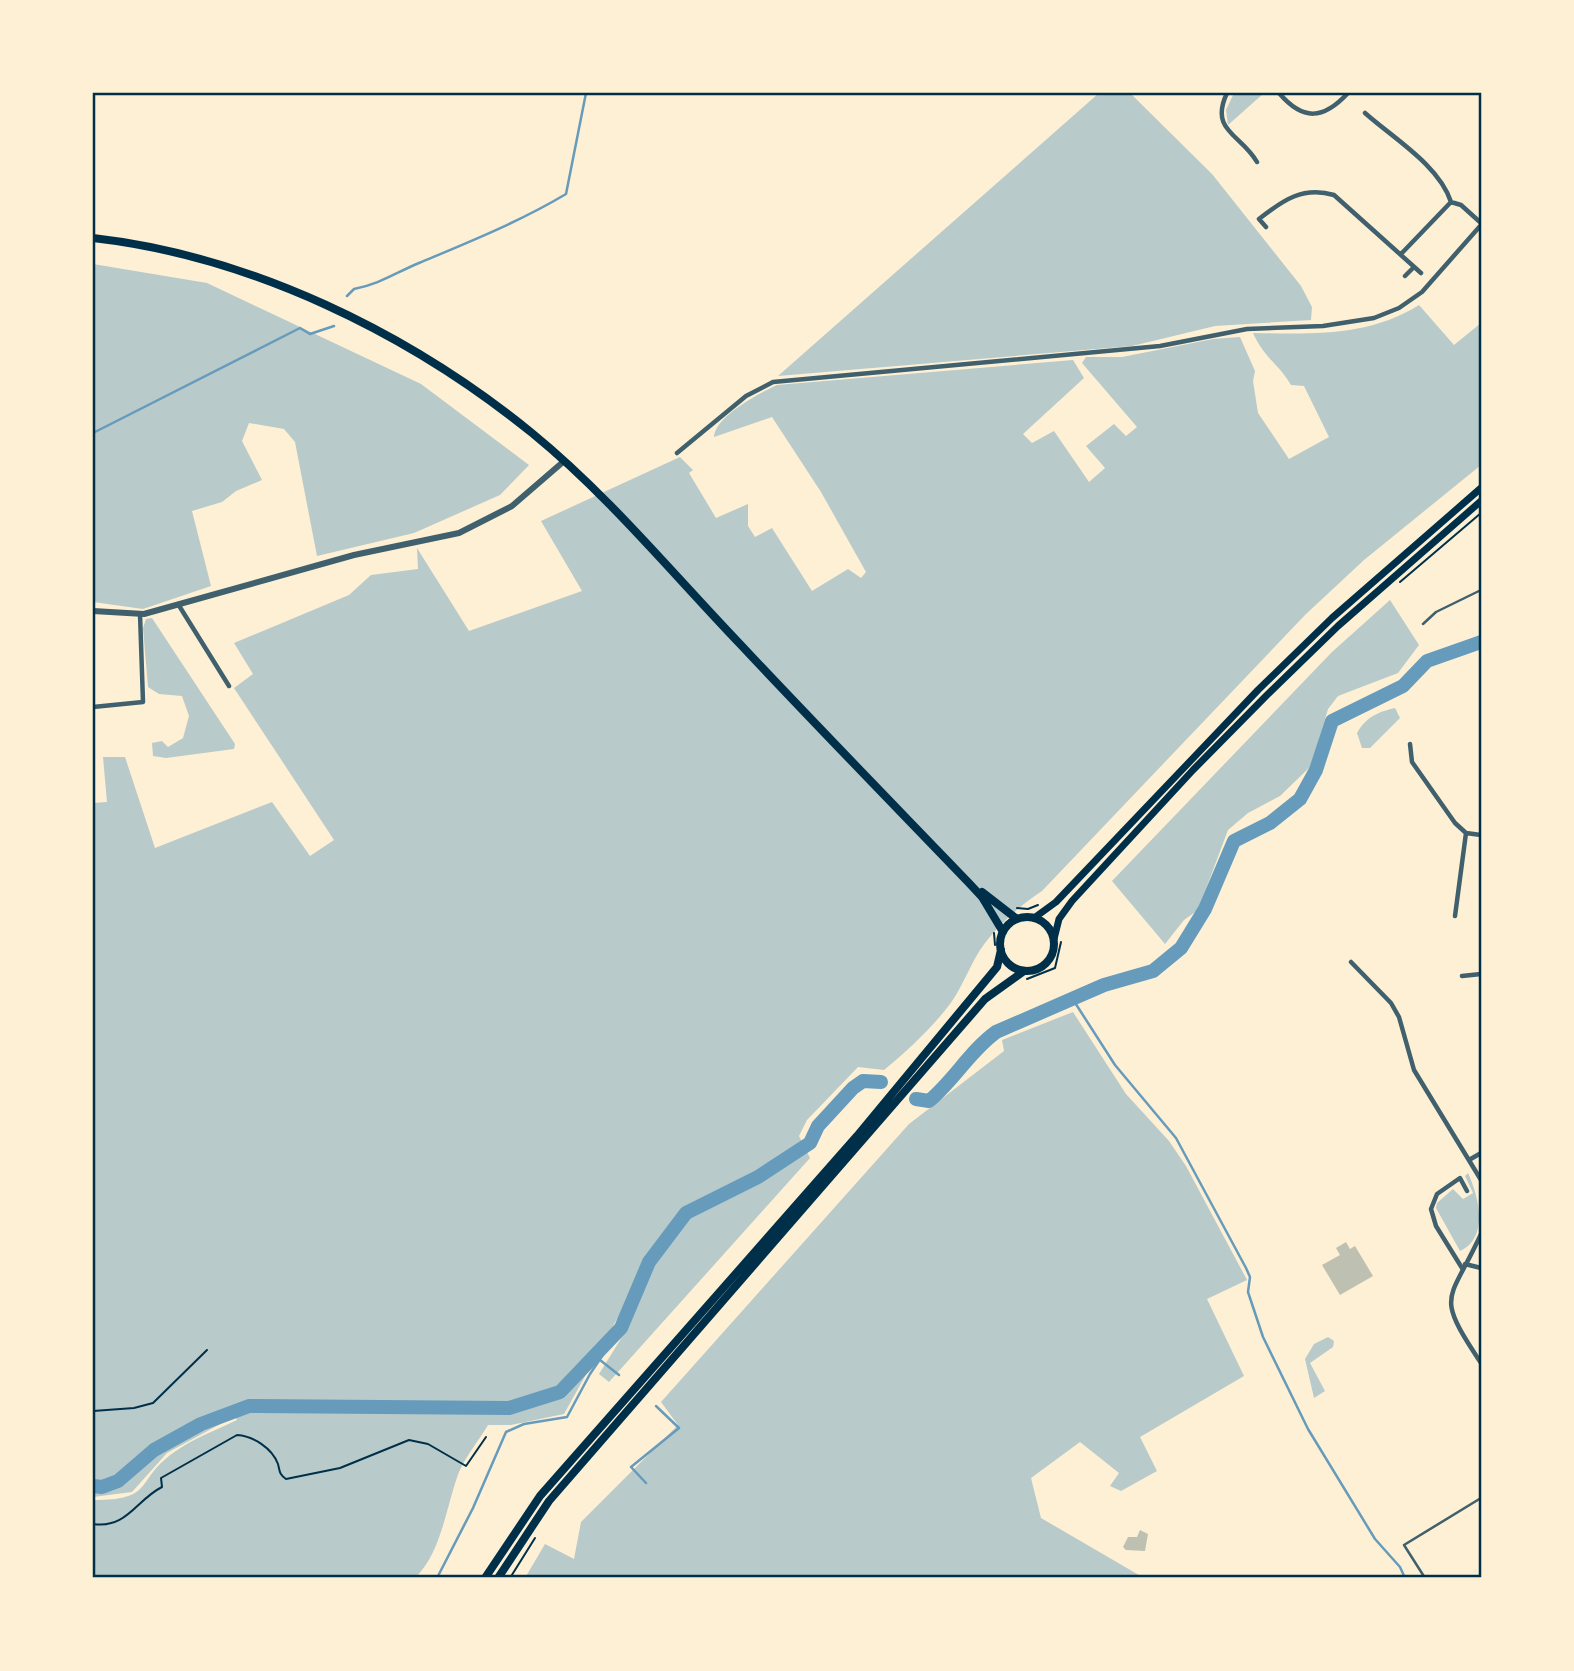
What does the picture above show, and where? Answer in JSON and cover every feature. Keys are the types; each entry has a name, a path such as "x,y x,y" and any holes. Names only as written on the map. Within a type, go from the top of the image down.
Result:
{"highway":[{"path":"93,238 177,254 267,281 334,309 447,373 532,433 968,882 982,897 998,931 997,967 907,1081 549,1501 498,1578"},
{"path":"968,882 1017,919"},
{"path":"907,1081 985,999 1024,971 1041,967 1048,962 1057,941 1047,925 1034,918 1017,919 998,931"},
{"path":"998,950 1009,964 1024,971"},
{"path":"485,1578 540,1496 891,1100"}],"main road":[{"path":"1034,918 1056,902 1186,763 1332,618 1481,488"},
{"path":"1057,941 1059,919 1072,901 1193,770 1338,626 1481,501"}],"street":[{"path":"1227,93 1221,111 1222,120 1229,134 1248,146 1257,162"},
{"path":"1279,93 1291,106 1305,115 1322,112 1338,104 1348,93"},
{"path":"1365,113 1429,169 1446,187 1451,202"},
{"path":"1266,227 1259,219 1278,204 1298,194 1321,192 1346,202 1421,273"},
{"path":"677,453 746,396 773,382 1160,346 1247,329 1322,326 1374,318 1399,308 1427,287 1481,224 1461,205 1451,202"},
{"path":"1401,254 1451,202"},
{"path":"1405,276 1414,267"},
{"path":"93,611 141,614 354,555 458,533 512,506 563,462"},
{"path":"178,604 229,686"},
{"path":"93,707 144,702 146,698 141,614"},
{"path":"1410,744 1412,762 1466,834 1455,916"},
{"path":"1466,834 1481,835"},
{"path":"1351,962 1391,1003 1399,1017 1414,1070 1481,1180"},
{"path":"1462,976 1481,974"},
{"path":"1469,1160 1481,1153"},
{"path":"1467,1191 1460,1178 1437,1194 1431,1209 1436,1226 1463,1266 1481,1268"},
{"path":"1481,1234 1463,1266 1450,1301 1452,1314 1481,1363"}],"lane":[{"path":"1423,624 1436,612 1481,590"},
{"path":"1426,1578 1404,1545 1481,1499"}],"path":[{"path":"1396,586 1481,513"},
{"path":"1009,905 1028,909 1043,904"},
{"path":"998,931 998,950"},
{"path":"1021,981 1055,968 1057,941"},
{"path":"93,1411 134,1408 153,1403 207,1350"},
{"path":"93,1524 122,1521 152,1492 162,1487 162,1478 237,1435 260,1443 275,1460 279,1473 285,1479 340,1468 410,1440 428,1444 466,1466 486,1437"},
{"path":"510,1578 538,1533"}],"shaded area":[{"path":"1099,93 1130,93 1212,174 1301,286 1312,307 1311,320 1215,326 1132,346 778,376"},
{"path":"1234,93 1264,93 1228,125 1226,110"},
{"path":"93,264 207,283 421,384 529,465 500,495 414,533 317,556 295,442 284,429 249,423 242,441 262,480 236,491 222,502 192,511 211,586 143,609 93,602"},
{"path":"1419,305 1454,345 1481,323 1481,465 1364,560 1305,615 1042,891 1004,921 980,950 950,1004 919,1039 884,1070 858,1067 807,1120 799,1136 810,1158 609,1382 599,1374 627,1329 617,1319 564,1414 511,1425 488,1425 459,1472 437,1542 415,1578 93,1578 93,1500 127,1497 136,1493 173,1453 237,1420 235,1416 167,1453 132,1492 93,1497 93,803 107,802 103,757 125,757 155,848 272,802 310,856 334,840 234,688 253,674 234,643 349,595 371,575 418,569 417,548 469,631 582,591 541,521 680,457 693,470 689,473 716,518 748,504 748,526 755,537 772,528 812,591 848,569 861,578 866,572 821,492 772,417 714,437 716,429 730,413 777,385 1073,360 1084,378 1023,434 1032,443 1054,431 1089,482 1105,468 1086,446 1114,424 1126,436 1137,427 1082,363 1086,357 1122,357 1213,339 1240,337 1255,371 1253,381 1258,413 1289,459 1329,437 1304,386 1291,385 1262,349 1253,333 1318,333 1359,328 1380,323"},
{"path":"1390,600 1419,645 1398,673 1338,696 1328,709 1311,766 1280,796 1248,813 1228,830 1198,910 1184,920 1165,944 1112,881 1332,652"},
{"path":"152,618 235,744 234,749 166,758 153,756 152,743 162,741 168,747 183,738 189,716 182,696 159,694 148,687 143,628 146,619"},
{"path":"1395,708 1400,718 1370,748 1362,748 1357,733 1364,723 1383,711"},
{"path":"1073,1012 1126,1094 1169,1141 1186,1166 1247,1280 1207,1299 1244,1376 1140,1437 1157,1471 1121,1491 1110,1486 1119,1473 1080,1442 1031,1478 1041,1518 1144,1578 525,1578 545,1544 574,1559 581,1522 678,1425 661,1402 909,1124 1004,1051 1002,1040"},
{"path":"1468,1173 1478,1204 1478,1226 1469,1245 1460,1251 1436,1208 1437,1203 1453,1189 1463,1199 1473,1193 1465,1176"},
{"path":"1328,1337 1334,1341 1333,1347 1310,1363 1325,1391 1314,1398 1305,1359 1314,1344"}],"building":[{"path":"1346,1242 1350,1249 1355,1246 1373,1276 1340,1295 1322,1265 1340,1255 1336,1248"},
{"path":"1140,1530 1148,1534 1145,1551 1126,1550 1123,1547 1128,1537 1137,1537"}],"waterway":[{"path":"347,296 354,289 380,281 494,231 566,194 586,93"},
{"path":"93,433 300,328 310,334 334,326"},
{"path":"916,1099 929,1101 996,1032 1104,985 1153,971 1181,948 1205,909 1234,841 1270,823 1300,799 1316,770 1332,721 1403,686 1427,661 1481,642"},
{"path":"1072,998 1115,1065 1176,1138 1246,1268 1250,1277 1248,1292 1263,1337 1308,1429 1375,1539 1400,1567 1405,1578"},
{"path":"93,1486 102,1487 118,1481 154,1450 201,1424 249,1406 509,1408 560,1392 621,1328 649,1262 686,1213 758,1177 810,1143 818,1126 853,1088 863,1081 881,1082"},
{"path":"437,1578 473,1508 506,1432 524,1424 567,1417 590,1374 621,1328"},
{"path":"600,1360 619,1375"},
{"path":"646,1483 631,1467 679,1428 656,1406"}]}
